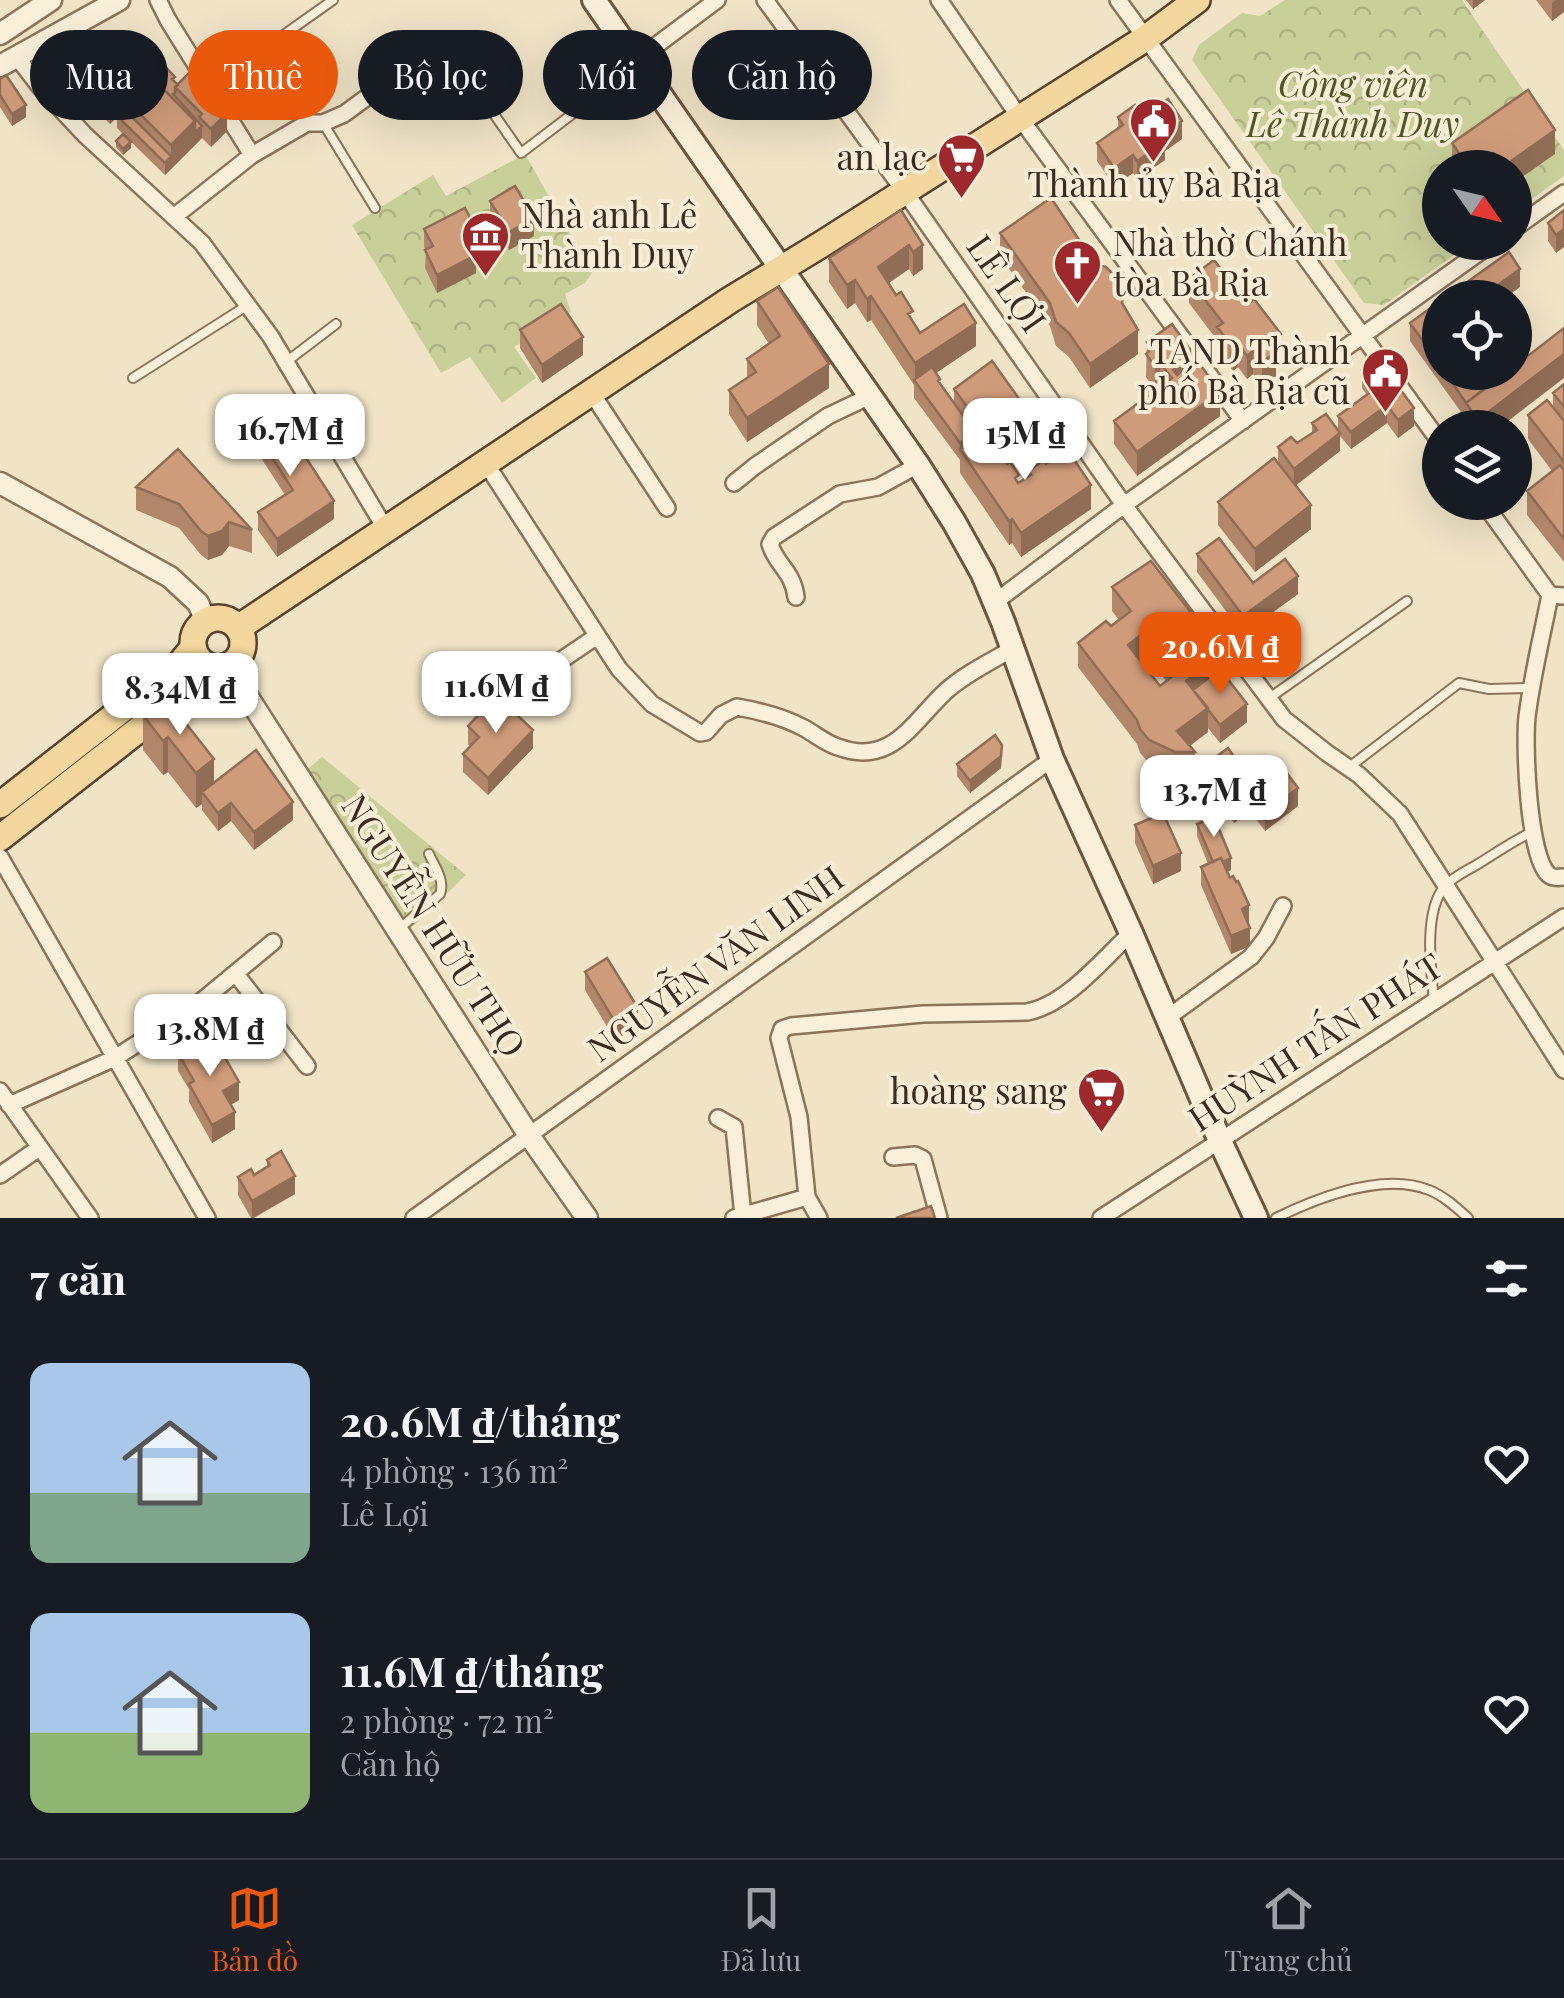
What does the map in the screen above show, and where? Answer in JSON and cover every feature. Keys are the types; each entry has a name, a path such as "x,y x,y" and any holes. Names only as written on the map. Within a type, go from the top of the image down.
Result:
{"main road":[{"path":"594,0 613,30"},
{"path":"238,628 590,392 1146,38 1197,0"},
{"path":"672,116 918,464 982,574 1052,759 1256,1218"},
{"path":"0,805 178,666 193,648 195,632 206,621 223,619 238,628 243,646 238,659 220,667 0,838"},
{"path":"193,648 200,662 220,667"}],"street":[{"path":"0,34 51,0"},
{"path":"158,0 188,52"},
{"path":"672,34 717,0"},
{"name":"LÊ LỢI","path":"765,0 1124,505 1268,699 1284,718 1359,775 1400,814 1564,1070"},
{"path":"939,0 1020,118 1242,421"},
{"path":"1118,0 1422,416"},
{"path":"106,3 8,61 202,243 286,362 384,528"},
{"path":"175,216 252,155 307,124 344,114 358,104"},
{"path":"230,120 252,155"},
{"path":"1532,216 1564,193"},
{"path":"994,602 1469,260"},
{"path":"590,392 667,508"},
{"path":"734,483 828,416 870,396"},
{"path":"485,462 596,636 635,688 666,714 700,733 737,707 784,719 837,747 856,752 886,749 962,678 1012,649"},
{"path":"796,597 790,576 772,551 774,537 840,494 878,487 918,464"},
{"path":"0,483 170,578 198,603 206,621"},
{"path":"1497,520 1557,596 1531,688 1526,721 1532,832 1549,875 1564,876"},
{"path":"538,676 596,636"},
{"name":"NGUYỄN HỮU THỌ","path":"220,667 587,1218"},
{"name":"NGUYỄN VĂN LINH","path":"414,1218 1052,759"},
{"path":"0,856 207,1218"},
{"path":"1167,1018 1251,957 1282,906"},
{"name":"HUỲNH TẤN PHÁT","path":"1101,1218 1564,918"},
{"path":"819,1218 807,1197 799,1117 778,1038 782,1029 924,1014 1041,1010 1063,996 1131,934"},
{"path":"90,1218 5,1098 115,1058 198,1004 273,942"},
{"path":"236,974 306,1066"},
{"path":"718,1118 734,1127 739,1217 807,1197"},
{"path":"0,1175 39,1148"},
{"path":"893,1157 915,1155 923,1159 936,1217"}],"lane":[{"path":"291,30 334,0"},
{"path":"498,120 522,152 564,120"},
{"path":"323,122 374,208"},
{"path":"133,378 248,306"},
{"path":"286,362 336,324"},
{"path":"1268,699 1407,601"},
{"path":"1348,768 1459,683 1489,689 1531,688"},
{"path":"1434,1002 1430,955 1433,916 1446,885 1532,832"},
{"path":"398,930 440,894 442,880 429,854"},
{"path":"1276,1218 1324,1198 1386,1184 1427,1189 1468,1218"}],"green space":[{"name":"Công viên Lê Thành Duy","path":"1285,0 1462,0 1564,150 1564,176 1532,199 1532,150 1422,150 1422,260 1447,260 1384,305 1364,303 1192,60 1199,45 1242,13 1260,16"},
{"name":"Nhà anh Lê Thành Duy","path":"525,154 592,273 585,283 565,294 571,312 514,347 536,378 502,403 470,357 441,373 352,225 433,175 446,196"},
{"path":"322,757 466,875 410,929 307,770"}],"building":[{"path":"168,70 178,85 173,94 188,114 168,93"},
{"path":"188,74 188,100 175,87"},
{"path":"6,75 26,105 12,114 0,95 0,79"},
{"path":"1528,90 1555,130 1527,150 1457,150 1452,143"},
{"path":"168,94 188,114 188,120 195,121 171,145 146,120 168,120"},
{"path":"1168,99 1182,121 1161,136 1165,142 1137,161 1133,155 1114,168 1097,143 1123,125 1118,117 1135,105 1143,116"},
{"path":"121,120 135,120 171,156 165,163"},
{"path":"202,120 220,120 211,129"},
{"path":"123,134 131,142 123,149 116,141"},
{"path":"515,186 534,218 509,232 490,201"},
{"name":"Nhà thờ Chánh tòa Bà Rịa","path":"1051,198 1096,265 1106,267 1119,280 1122,303 1138,330 1090,364 1069,333 1056,322 1050,303 1000,233"},
{"path":"465,208 475,227 465,232 476,255 437,275 425,250 433,246 424,229"},
{"path":"901,210 923,245 913,252 909,245 878,267 896,295 901,292 920,333 964,304 976,323 915,363 871,296 867,299 855,280 847,285 829,258"},
{"path":"1564,210 1564,229 1556,235 1548,223"},
{"path":"1214,260 1248,304 1254,299 1281,334 1269,343 1276,352 1262,362 1253,351 1247,356 1238,343 1233,347 1217,327 1223,323 1189,279"},
{"path":"1498,260 1514,260 1520,269 1505,280 1470,280"},
{"path":"778,287 829,364 747,418 729,390 756,372 747,359 780,336 757,301"},
{"path":"561,304 583,337 542,365 520,330"},
{"path":"1422,314 1422,340 1410,323"},
{"path":"1172,324 1194,355 1173,370 1177,375 1197,360 1220,392 1137,452 1114,421 1148,396 1145,393 1172,378 1146,354 1152,349 1147,342"},
{"path":"1564,328 1564,354 1532,379 1532,353"},
{"path":"1378,359 1414,408 1398,420 1387,405 1351,432 1338,416 1376,388 1362,370"},
{"path":"992,361 1020,400 983,428 954,389"},
{"path":"932,367 975,432 960,443 914,380"},
{"path":"1564,384 1564,407 1553,393"},
{"path":"1457,390 1484,390 1466,403"},
{"path":"1483,390 1517,390 1491,410 1471,410 1466,403"},
{"path":"1547,400 1564,421 1564,462 1532,420 1532,412"},
{"path":"275,410 334,501 277,539 258,512 293,490 252,426"},
{"path":"1326,414 1340,433 1294,469 1278,447 1291,437 1297,443 1317,430 1312,423"},
{"path":"986,432 1019,475 1015,478 1018,483 1031,475 1028,471 1067,449 1091,485 1021,533 960,449"},
{"path":"178,449 252,530 229,522 222,531 208,536 179,504 136,487"},
{"path":"1274,458 1311,505 1255,549 1218,502"},
{"path":"1560,465 1564,470 1564,539 1532,497 1532,487"},
{"path":"1219,538 1253,583 1285,559 1298,576 1243,616 1197,554"},
{"path":"1151,561 1223,654 1186,681 1208,708 1177,731 1195,752 1175,752 1149,740 1078,643 1106,621 1111,626 1131,611 1112,587","holes":["1146,631 1178,672 1160,686 1128,645"]},
{"path":"1220,669 1247,704 1220,725 1193,690"},
{"path":"497,696 533,730 488,778 463,754 479,737 468,726"},
{"path":"158,704 177,727 184,721 214,759 196,773 168,737 163,741 143,715"},
{"path":"995,735 1002,745 1001,756 970,781 957,764"},
{"path":"1228,748 1256,788 1283,768 1298,788 1265,813 1250,793 1234,805 1205,765"},
{"path":"256,750 293,802 254,832 231,803 218,813 202,792"},
{"path":"1163,813 1181,853 1153,866 1135,825"},
{"path":"1214,817 1231,858 1223,862 1221,858 1213,862 1197,824"},
{"path":"1221,858 1249,905 1242,909 1250,928 1231,936 1201,867"},
{"path":"607,958 638,1008 615,1022 585,972"},
{"path":"215,1040 239,1082 223,1091 235,1112 212,1125 189,1084 194,1081 178,1053 195,1043 199,1049"},
{"path":"281,1151 295,1176 252,1201 238,1177 251,1169 254,1175 270,1165 267,1160"},
{"path":"931,1206 935,1218 896,1218"}],"place":[{"name":"Thành ủy Bà Rịa","path":"1154,164"},
{"name":"an lạc","path":"962,200"},
{"name":"Nhà anh Lê Thành Duy","path":"486,278"},
{"name":"Nhà thờ Chánh tòa Bà Rịa","path":"1078,306"},
{"name":"TAND Thành phố Bà Rịa cũ","path":"1385,414"},
{"name":"hoàng sang","path":"1102,1134"}]}
